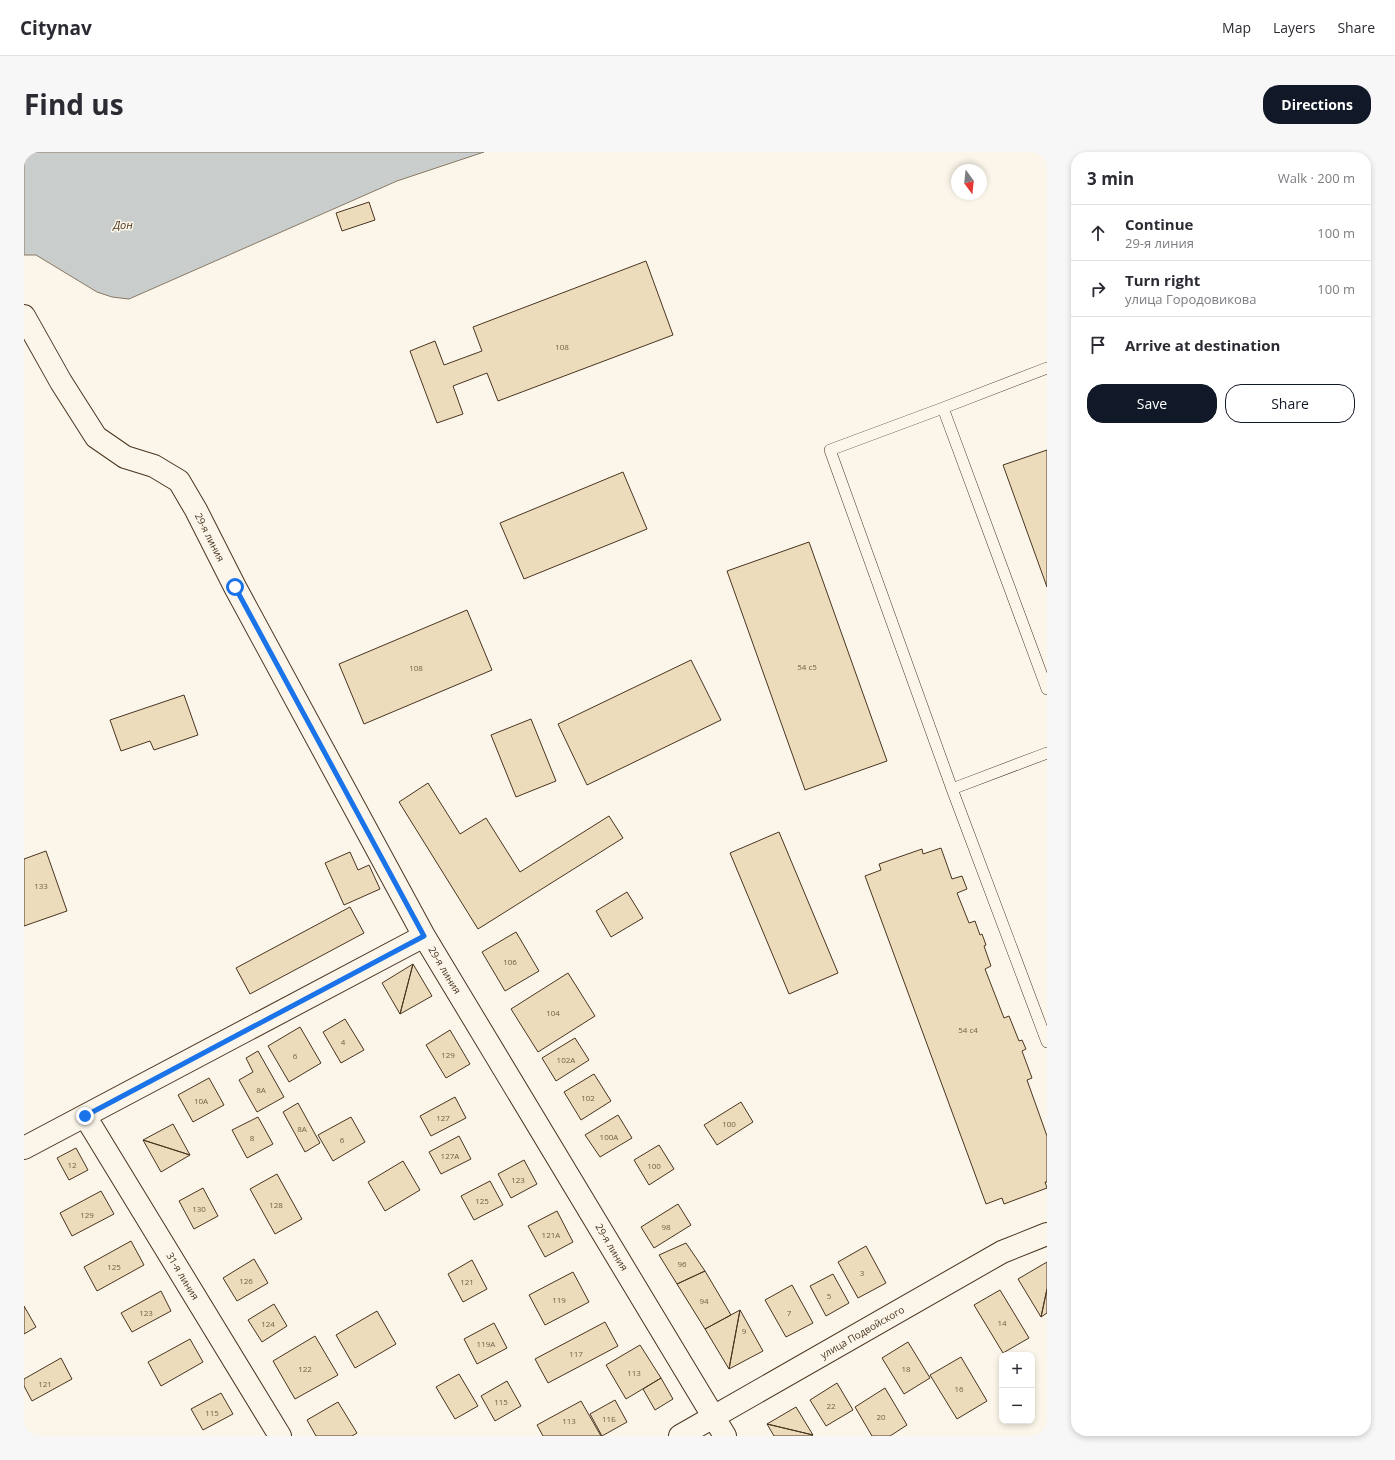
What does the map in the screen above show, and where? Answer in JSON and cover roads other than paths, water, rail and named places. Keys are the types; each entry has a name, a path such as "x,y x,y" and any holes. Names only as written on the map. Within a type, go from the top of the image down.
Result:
{"street":[{"name":"29-я линия","path":"26,319 60,382 96,437 125,457 154,466 179,481 196,510 235,587 424,936 725,1436"},
{"path":"24,1148 424,936"},
{"name":"31-я линия","path":"85,1116 280,1436"},
{"name":"улица Подвойского","path":"680,1436 714,1418 1002,1252 1047,1234"}],"lane":[{"path":"1047,368 830,450 952,789 1047,1042"},
{"path":"943,408 1047,689"},
{"path":"952,789 1047,752"}],"water":[{"name":"Дон","path":"24,152 484,152 397,181 129,299 112,297 97,292 36,255 24,255"}]}
